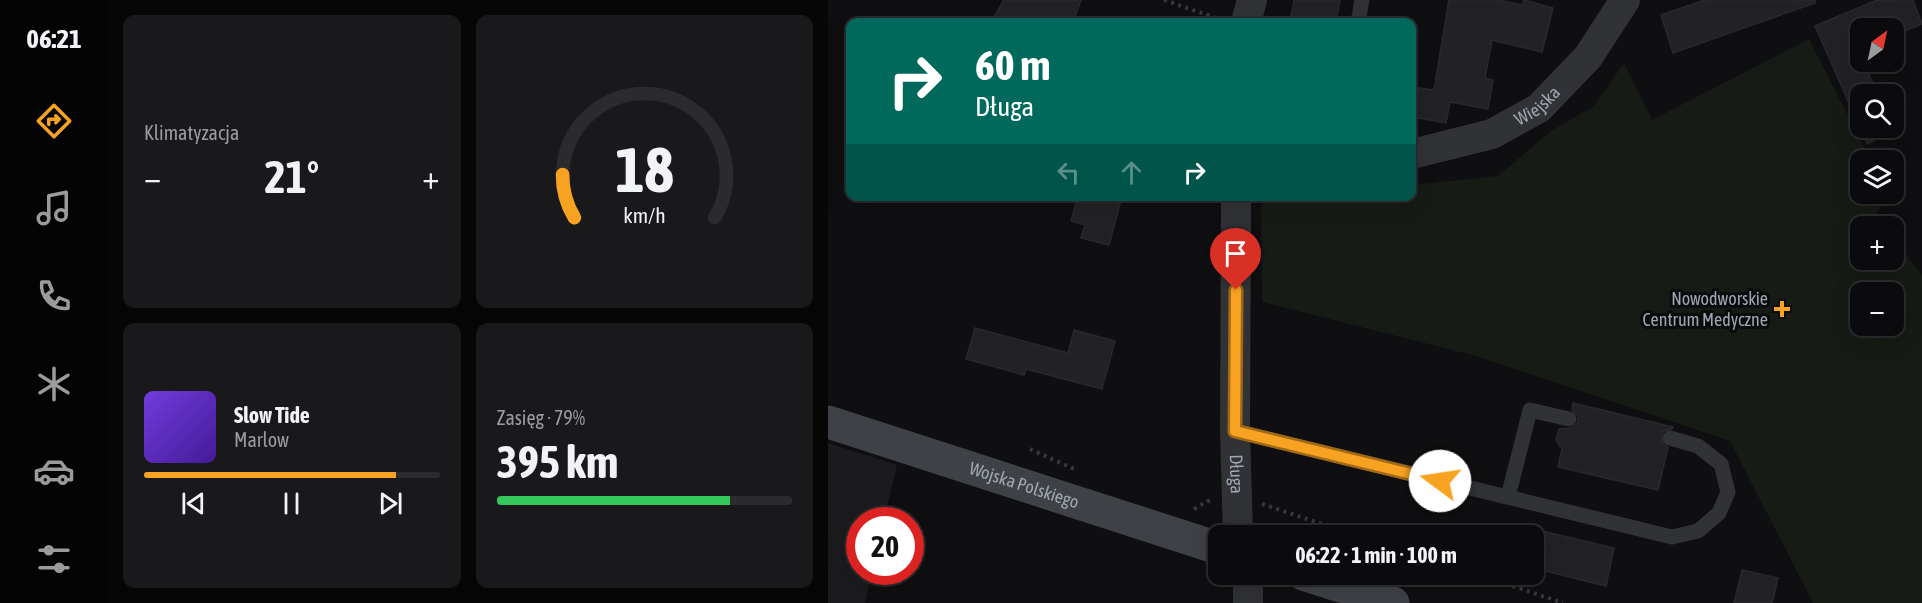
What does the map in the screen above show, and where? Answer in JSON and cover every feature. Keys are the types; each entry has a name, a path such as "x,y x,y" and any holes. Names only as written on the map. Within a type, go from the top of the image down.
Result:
{"main road":[{"name":"Wojska Polskiego","path":"828,422 1208,545"},
{"path":"1337,585 1393,603"}],"street":[{"path":"1237,18 1252,0"},
{"name":"Wiejska","path":"1416,153 1492,134 1539,108 1588,57 1625,0"},
{"name":"Długa","path":"1236,201 1235,431 1238,525"},
{"path":"1248,585 1248,603"}],"lane":[{"path":"1359,18 1362,0"},
{"path":"1508,497 1530,410 1569,419"},
{"path":"1235,431 1672,537 1698,531 1719,513 1728,492 1720,464 1698,446 1670,438"}],"path":[{"path":"1164,0 1224,18"},
{"path":"1510,585 1563,603"}],"shaded area":[{"path":"1809,39 1850,119 1850,138 1860,138 1866,150 1850,150 1850,204 1882,204 1876,216 1850,216 1850,270 1904,270 1904,252 1922,275 1922,603 1813,603 1730,441 1476,356 1262,302 1261,201 1416,201 1416,185 1498,176 1551,131 1594,106 1624,63 1652,120"},
{"path":"828,443 897,465 887,507 846,507 846,585 869,585 865,603 828,603"}],"building":[{"path":"1004,0 1081,0 1074,18 993,18"},
{"path":"1294,0 1340,0 1337,18 1291,18"},
{"path":"1449,0 1497,0 1522,5 1524,0 1553,8 1542,52 1492,40 1485,78 1493,80 1488,109 1450,102 1446,123 1416,118 1416,88 1434,90"},
{"path":"1705,0 1815,0 1815,3 1673,53 1661,15"},
{"path":"1877,0 1913,0 1922,24 1904,31 1904,18 1850,18 1850,72 1868,72 1873,84 1850,84 1850,105 1815,26"},
{"path":"1864,138 1879,138 1867,144"},
{"path":"1077,201 1121,201 1109,245 1081,238 1085,225 1071,221"},
{"path":"975,328 1068,353 1074,330 1115,341 1102,389 1026,369 1024,375 966,359"},
{"path":"1573,403 1673,427 1664,431 1661,436 1663,444 1668,447 1658,490 1558,467 1562,449 1556,440 1559,429 1572,428 1578,422 1578,416 1572,410"},
{"path":"1544,531 1614,548 1606,586 1544,571"},
{"path":"1742,570 1778,578 1772,603 1734,603"}],"place":[{"name":"Nowodworskie Centrum Medyczne","path":"1782,309"}],"route":[{"path":"1236,290 1235,431 1440,481"}]}
